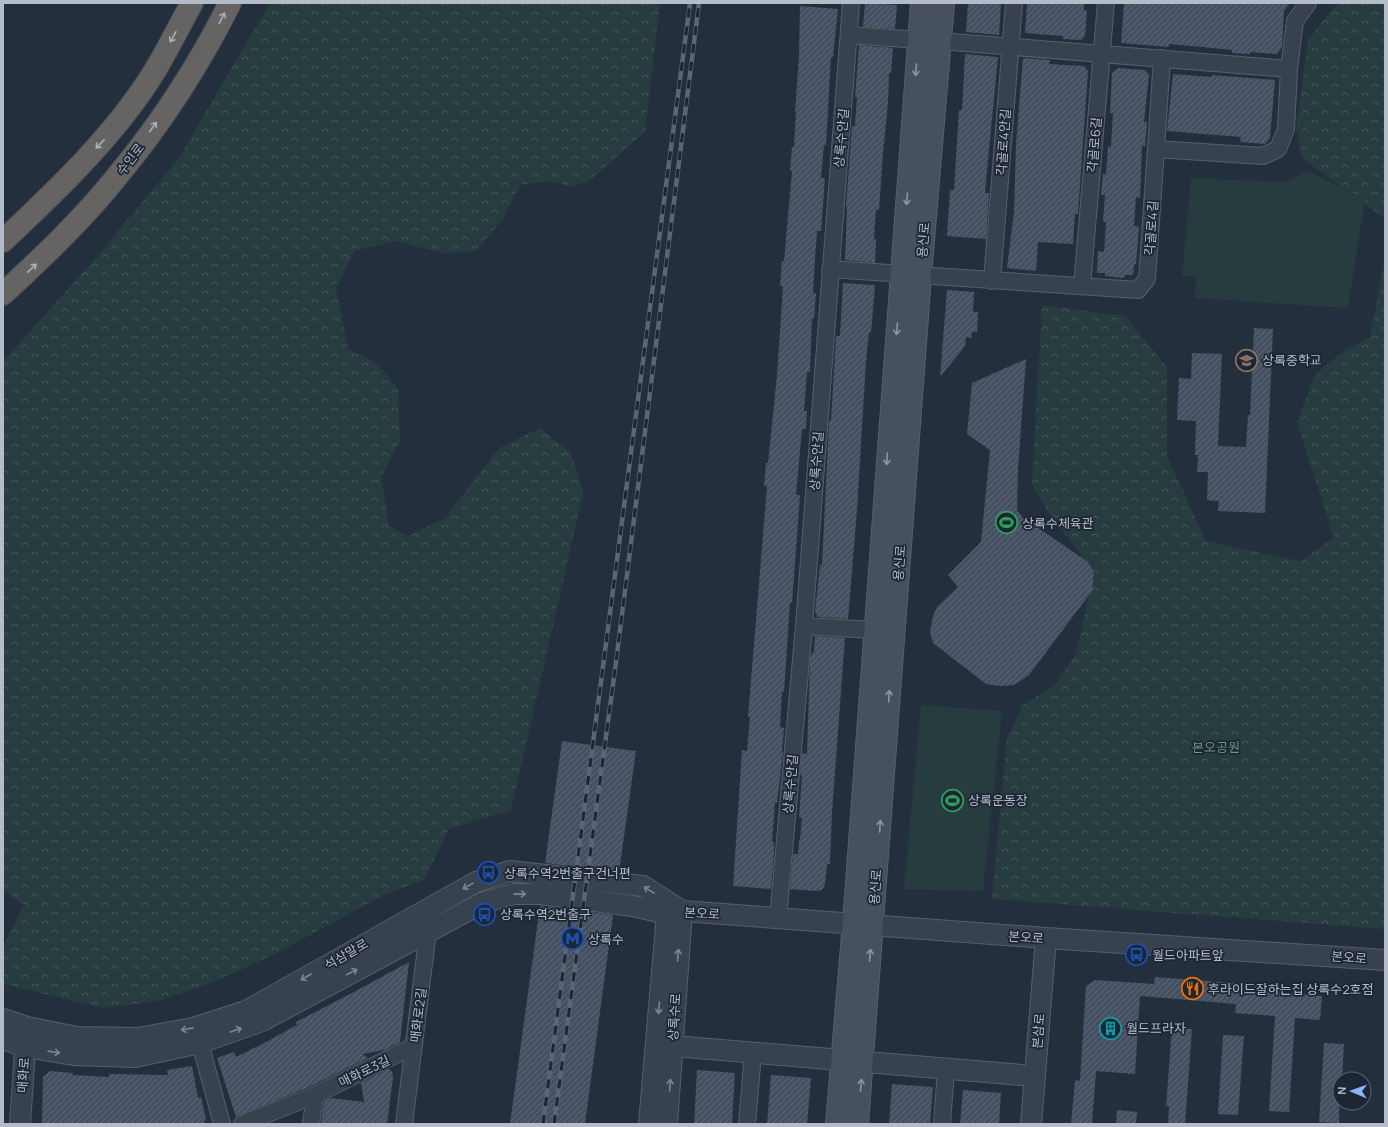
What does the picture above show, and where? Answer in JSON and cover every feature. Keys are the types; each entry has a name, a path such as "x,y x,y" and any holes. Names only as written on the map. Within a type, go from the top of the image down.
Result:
{"highway":[{"path":"3,241 46,201 106,138 151,77 192,3"},
{"name":"수인로","path":"3,294 50,251 119,174 180,90 230,3"}],"main road":[{"name":"용신로","path":"837,1124 852,1062 863,924 910,275 929,40 922,3"},
{"name":"용신로","path":"929,40 943,3"},
{"name":"용신로","path":"863,924 874,630 910,275"},
{"name":"용신로","path":"852,1062 857,1124"}],"street":[{"name":"상록수안길","path":"778,919 804,626 851,3"},
{"name":"각골로4안길","path":"992,281 1014,3"},
{"name":"각골로6길","path":"1082,286 1106,3"},
{"path":"1162,58 1156,149 1263,156 1278,149 1286,129 1289,69 1295,21 1308,3"},
{"path":"849,35 929,40 1010,48 1102,53 1289,69"},
{"name":"각골로4길","path":"830,269 1138,290 1147,279 1156,149"},
{"path":"804,626 874,630"},
{"name":"석삼말로","path":"3,1019 27,1027 77,1037 138,1038 193,1028 246,1011 476,882 510,871 643,886 674,912"},
{"name":"석삼말로","path":"3,1039 26,1047 74,1055 135,1057 200,1043 262,1022 482,903 514,894 540,894 674,912"},
{"name":"매화로2길","path":"404,1124 431,907"},
{"name":"본오로","path":"674,912 1385,960"},
{"name":"상록수로","path":"667,1124 673,1046 674,912"},
{"name":"상록수로","path":"649,1124 674,912"},
{"name":"본삼로","path":"1031,1124 1046,938"},
{"name":"매화로","path":"20,1124 27,1027"},
{"path":"200,1043 222,1124"},
{"name":"매화로3길","path":"242,1124 315,1095 414,1046"},
{"path":"673,1046 1035,1076"},
{"path":"748,1124 753,1053"},
{"path":"942,1124 946,1069"},
{"path":"311,1124 315,1095"}],"green space":[{"path":"270,3 660,3 645,132 588,182 570,186 548,181 520,185 504,218 475,252 443,253 396,241 355,251 336,287 348,349 375,362 398,388 400,441 381,477 389,526 408,536 445,518 499,448 540,428 571,453 583,493 511,810 449,829 424,880 382,896 275,954 221,979 162,1000 103,1008 3,984 3,947 24,905 3,890 3,361 93,261 178,159"},
{"path":"1338,3 1385,3 1385,219 1302,158 1296,130 1308,39"},
{"path":"1308,171 1365,199 1348,308 1195,298 1196,277 1182,276 1191,178 1285,182"},
{"name":"본오공원","path":"1385,259 1385,929 992,899 1007,737 1024,704 1055,685 1076,654 1094,572 1049,513 1032,484 1042,305 1125,316 1167,367 1167,456 1206,541 1300,561 1334,538 1297,422 1314,376 1341,353 1370,337"},
{"name":"상록운동장","path":"921,705 1002,711 983,891 904,889"}],"building":[{"path":"865,3 897,5 895,29 863,27"},
{"path":"968,3 1001,3 999,35 966,32"},
{"path":"1027,3 1084,3 1084,10 1087,11 1085,36 1081,40 1063,39 1063,36 1025,33"},
{"path":"1124,3 1290,3 1284,11 1282,47 1277,54 1250,52 1250,54 1232,53 1232,50 1169,44 1169,47 1121,43"},
{"path":"800,6 838,9 833,57 831,57 826,146 824,145 821,178 825,178 821,231 817,231 813,293 816,293 814,319 812,319 810,372 807,372 804,411 807,411 806,429 802,429 796,495 800,495 792,603 790,602 784,692 782,692 780,727 784,728 783,752 777,803 775,802 772,842 774,842 774,853 771,889 733,886 742,750 747,751 750,717 748,717 767,486 764,486 766,463 768,463 777,375 783,286 780,286 782,261 784,261 792,171 790,170 792,147 794,147"},
{"path":"859,45 893,48 891,73 889,73 879,210 876,209 874,239 876,239 875,263 845,260 846,207 852,126 855,126 857,97 855,97"},
{"path":"965,54 998,57 985,193 989,193 986,239 947,236 950,190 954,190 959,110 962,110"},
{"path":"1023,58 1050,60 1049,64 1084,66 1088,71 1078,214 1075,214 1073,244 1038,242 1036,271 1007,268 1014,211 1016,144"},
{"path":"1118,68 1145,70 1149,75 1144,122 1147,122 1145,146 1142,146 1140,198 1136,197 1134,226 1139,227 1136,264 1134,264 1133,275 1125,275 1124,278 1105,276 1105,273 1097,273 1098,251 1104,252 1106,222 1103,222 1105,195 1101,195 1103,174 1106,174 1108,146 1111,147 1113,113 1110,113 1112,73"},
{"path":"1173,74 1212,77 1212,75 1275,80 1270,138 1265,144 1240,142 1241,137 1167,131"},
{"path":"843,283 875,285 871,333 869,332 866,361 857,510 848,619 818,617 815,612 820,565 822,565 829,421 831,421 836,336 840,336"},
{"path":"947,290 974,292 973,312 978,312 977,332 972,332 971,338 966,337 965,346 940,377"},
{"path":"1254,328 1273,329 1265,513 1218,511 1219,501 1207,500 1208,472 1197,472 1198,455 1195,455 1196,421 1177,420 1179,378 1191,379 1192,353 1222,354 1218,446 1246,447 1248,415 1250,415"},
{"name":"상록수체육관","path":"1026,359 1018,469 1017,510 1025,521 1034,525 1088,562 1094,572 1092,591 1029,675 1014,685 1000,686 986,684 933,643 930,632 933,616 937,607 958,587 948,575 981,542 990,450 967,434 972,383"},
{"path":"815,636 845,638 832,812 830,864 827,864 825,884 822,890 815,891 790,889 793,854 798,854 800,840 802,818 799,817 802,775 800,775 802,753 807,754 810,660 814,651"},
{"path":"562,741 636,751 619,872 545,863"},
{"path":"540,906 613,915 585,1124 510,1124"},
{"path":"409,962 400,1042 384,1050 362,1054 368,1058 311,1086 236,1117 217,1058 234,1052 236,1057 266,1042 297,1025 296,1022"},
{"path":"1155,977 1284,987 1284,993 1322,996 1320,1020 1295,1018 1289,1112 1269,1111 1275,1016 1235,1013 1236,1004 1140,996 1135,1074 1096,1071 1092,1124 1071,1124 1075,1080 1080,1081 1086,986 1095,980 1154,984"},
{"path":"1172,1027 1192,1029 1185,1124 1168,1124 1169,1106 1166,1106"},
{"path":"1223,1035 1244,1036 1238,1115 1218,1114"},
{"path":"1324,1043 1344,1044 1342,1071 1332,1071 1332,1111 1339,1111 1339,1123 1319,1122"},
{"path":"192,1066 198,1098 201,1097 206,1119 203,1124 42,1124 43,1077 50,1071 73,1073 72,1075 109,1077 109,1074 168,1075 167,1070"},
{"path":"388,1069 392,1071 393,1078 387,1124 321,1123 324,1101 331,1098 364,1102 361,1083"},
{"path":"697,1070 735,1073 732,1124 694,1124"},
{"path":"771,1075 811,1078 807,1124 767,1124"},
{"path":"892,1084 933,1087 930,1124 889,1124"},
{"path":"963,1090 1001,1093 999,1124 960,1124"},
{"path":"1117,1110 1137,1112 1136,1124 1116,1124"}],"railway":[{"path":"543,1124 690,3"},
{"path":"554,1124 616,662 699,3"}],"place":[{"name":"상록중학교","path":"1247,360"},
{"name":"상록수체육관","path":"1006,523"},
{"name":"상록운동장","path":"953,800"},
{"name":"상록수역2번출구건너편","path":"489,873"},
{"name":"상록수역2번출구","path":"484,914"},
{"name":"상록수","path":"572,939"},
{"name":"월드아파트앞","path":"1136,955"},
{"name":"후라이드잘하는집 상록수2호점","path":"1192,989"},
{"name":"월드프라자","path":"1111,1028"}]}
